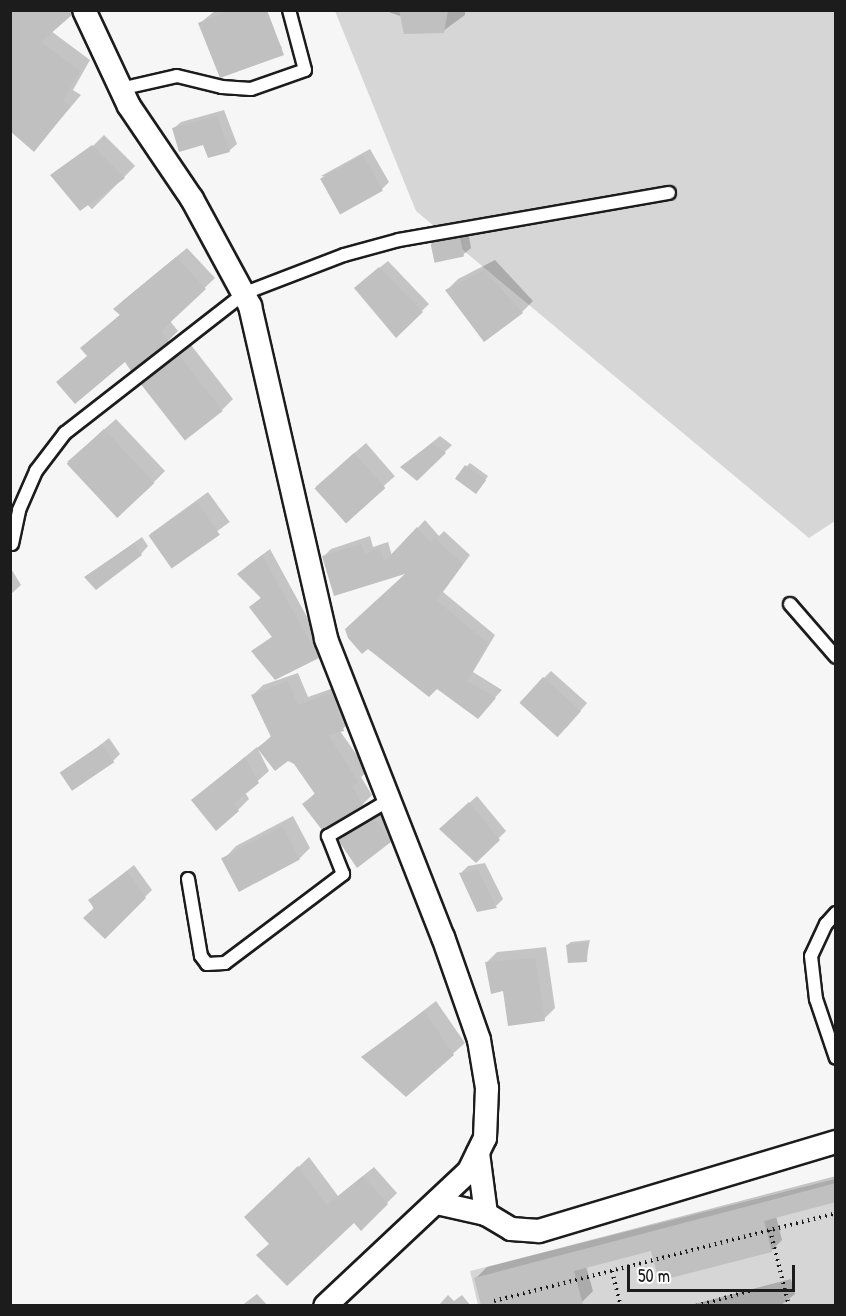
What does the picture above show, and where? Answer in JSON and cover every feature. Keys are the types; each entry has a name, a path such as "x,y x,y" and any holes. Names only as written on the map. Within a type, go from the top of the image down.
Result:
{"street":[{"path":"84,10 120,89 192,199 244,292 326,639 479,1040 486,1088 485,1138 469,1171 325,1305"},
{"path":"437,1203 486,1214 511,1229 538,1231 836,1142"},
{"path":"478,1152 486,1214"}],"lane":[{"path":"120,89 177,76 222,87 251,89 305,70 289,10"},
{"path":"12,544 19,510 36,471 65,433 244,292 388,243 582,205 669,193"},
{"path":"790,604 836,657"},
{"path":"188,879 201,956 207,964 225,963 343,874 328,836 389,800"},
{"path":"836,913 826,924 811,956 816,999 836,1058"}],"path":[{"path":"494,1301 836,1213"},
{"path":"770,1230 789,1305"},
{"path":"612,1270 621,1305"},
{"path":"696,1305 753,1290"}],"shaded area":[{"path":"335,11 835,11 835,521 809,538 416,211"},
{"path":"835,1179 835,1305 478,1305 470,1271"}],"building":[{"path":"10,10 71,10 72,15 41,42 80,71 63,101 71,106 34,152 10,131"},
{"path":"230,10 267,10 284,55 220,78 198,23"},
{"path":"399,10 448,10 444,33 404,34"},
{"path":"217,116 230,152 208,158 203,145 179,152 172,128"},
{"path":"92,145 125,178 80,211 50,175"},
{"path":"363,155 383,191 340,215 320,179"},
{"path":"460,238 464,257 435,263 431,244"},
{"path":"176,257 206,289 161,331 169,342 131,371 125,362 75,404 56,382 87,356 80,348 120,315 113,309"},
{"path":"379,267 423,312 396,338 354,288"},
{"path":"484,270 523,313 484,342 445,290"},
{"path":"179,355 223,411 185,441 141,385"},
{"path":"104,429 154,483 117,518 67,464"},
{"path":"432,443 446,453 417,481 400,467"},
{"path":"354,453 385,488 346,523 315,488"},
{"path":"465,465 486,480 476,494 455,479"},
{"path":"197,502 220,535 172,569 149,536"},
{"path":"417,527 431,543 435,538 463,564 436,600 488,643 467,681 496,698 478,719 437,689 429,697 368,649 362,654 348,638 345,629 405,574 334,596 322,556 361,544 365,554 380,549 384,562"},
{"path":"134,543 142,555 96,590 84,577"},
{"path":"262,555 319,658 275,680 251,651 272,637 249,607 261,598 237,574"},
{"path":"543,677 581,711 557,737 520,703"},
{"path":"288,681 298,705 332,693 344,731 328,735 359,782 352,786 363,805 322,830 302,804 315,794 294,764 288,761 275,771 257,748 271,737 251,695"},
{"path":"102,744 114,762 72,791 60,773"},
{"path":"245,757 259,783 234,803 239,811 216,831 191,800"},
{"path":"469,802 500,840 476,863 439,829"},
{"path":"374,818 391,842 357,868 338,840"},
{"path":"282,826 300,860 239,892 221,858"},
{"path":"478,870 497,908 477,912 459,873"},
{"path":"127,871 146,898 105,939 83,918 94,908 88,900"},
{"path":"588,942 587,962 568,963 566,945"},
{"path":"535,958 545,1021 508,1026 503,991 491,994 485,962"},
{"path":"424,1011 454,1055 406,1097 361,1057"},
{"path":"298,1166 327,1205 363,1176 388,1204 361,1231 354,1223 287,1286 256,1255 269,1244 244,1217"},
{"path":"836,1183 836,1202 764,1221 772,1252 659,1281 651,1251 574,1271 583,1305 481,1305 474,1278"}]}
